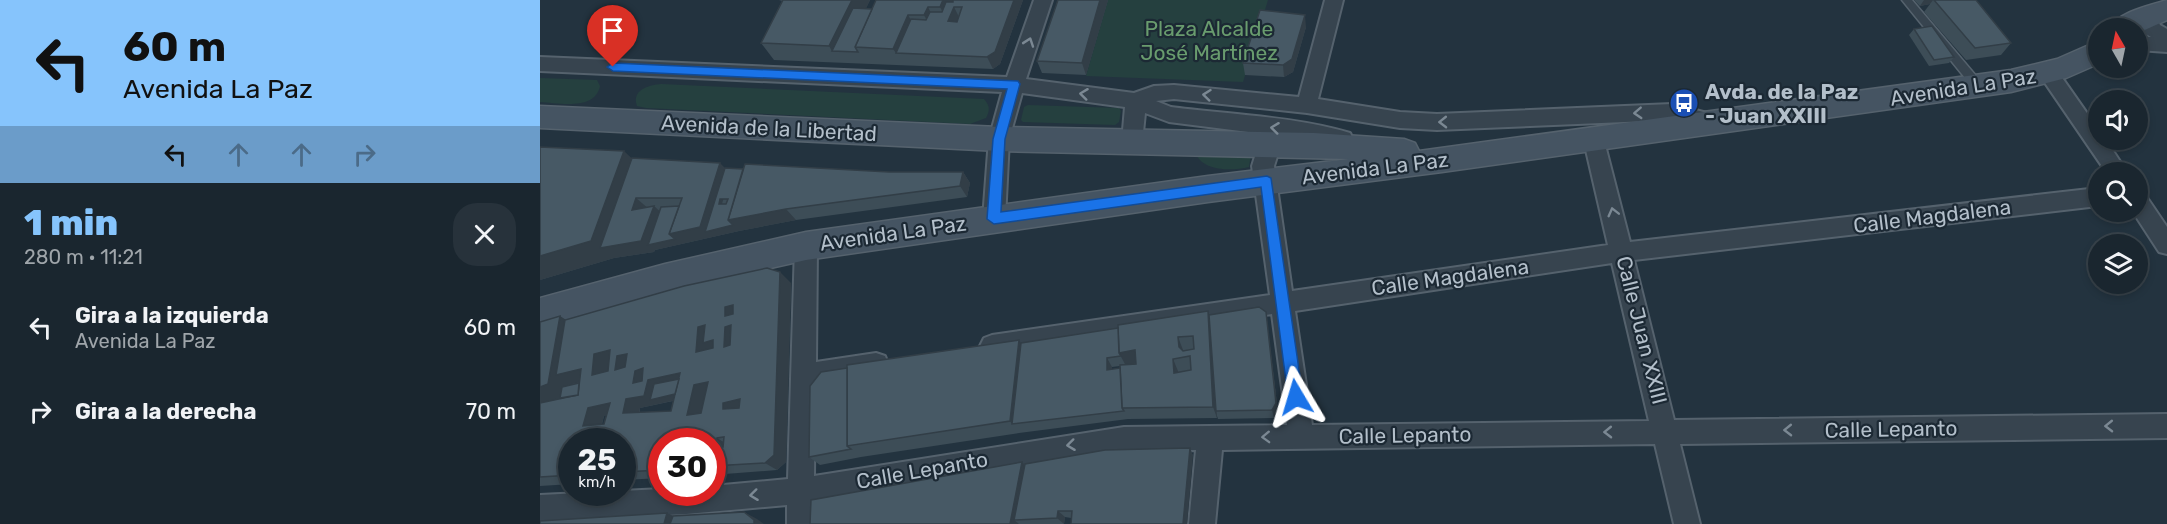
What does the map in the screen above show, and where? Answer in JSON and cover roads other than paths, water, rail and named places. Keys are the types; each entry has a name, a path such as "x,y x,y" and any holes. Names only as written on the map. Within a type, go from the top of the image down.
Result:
{"main road":[{"name":"Avenida La Paz","path":"540,313 665,278 806,246 1208,189 1442,160 1593,137 1716,123 1978,86 2049,74 2088,58"},
{"name":"Avenida de la Libertad","path":"540,117 999,139 1374,148 1408,152 1442,160"},
{"name":"Avenida de la Libertad","path":"1132,142 1178,157 1202,173 1208,189"}],"street":[{"path":"994,219 999,139 1014,84 1043,0"},
{"path":"1307,105 1334,0"},
{"path":"2148,21 2153,29 2167,39"},
{"path":"2148,44 2167,45"},
{"name":"Avenida de la Libertad","path":"540,64 1014,84 1136,101 1169,114 1304,131 1374,148"},
{"path":"2049,74 2110,162"},
{"name":"Avenida de la Libertad","path":"1136,101 1154,93 1174,92 1307,105"},
{"path":"1132,142 1136,101"},
{"name":"Avenida La Paz","path":"1307,105 1400,120 1437,122 1672,112 1716,123"},
{"name":"Calle Juan XXIII","path":"1593,137 1623,252 1687,524"},
{"path":"1271,144 1264,159 1301,436"},
{"name":"Calle Magdalena","path":"969,350 1623,252 2088,198"},
{"path":"2148,217 2167,245"},
{"path":"800,524 806,246"},
{"path":"803,375 898,360"},
{"name":"Calle Lepanto","path":"540,508 737,497 830,487 1047,448 1124,439 2167,426"},
{"path":"1202,524 1210,439"}],"lane":[{"path":"1907,0 1978,86"}],"place":[{"name":"Avda. de la Paz - Juan XXIII","path":"1684,103"}],"park label":[{"name":"Plaza Alcalde José Martínez","path":"1209,40"}]}
